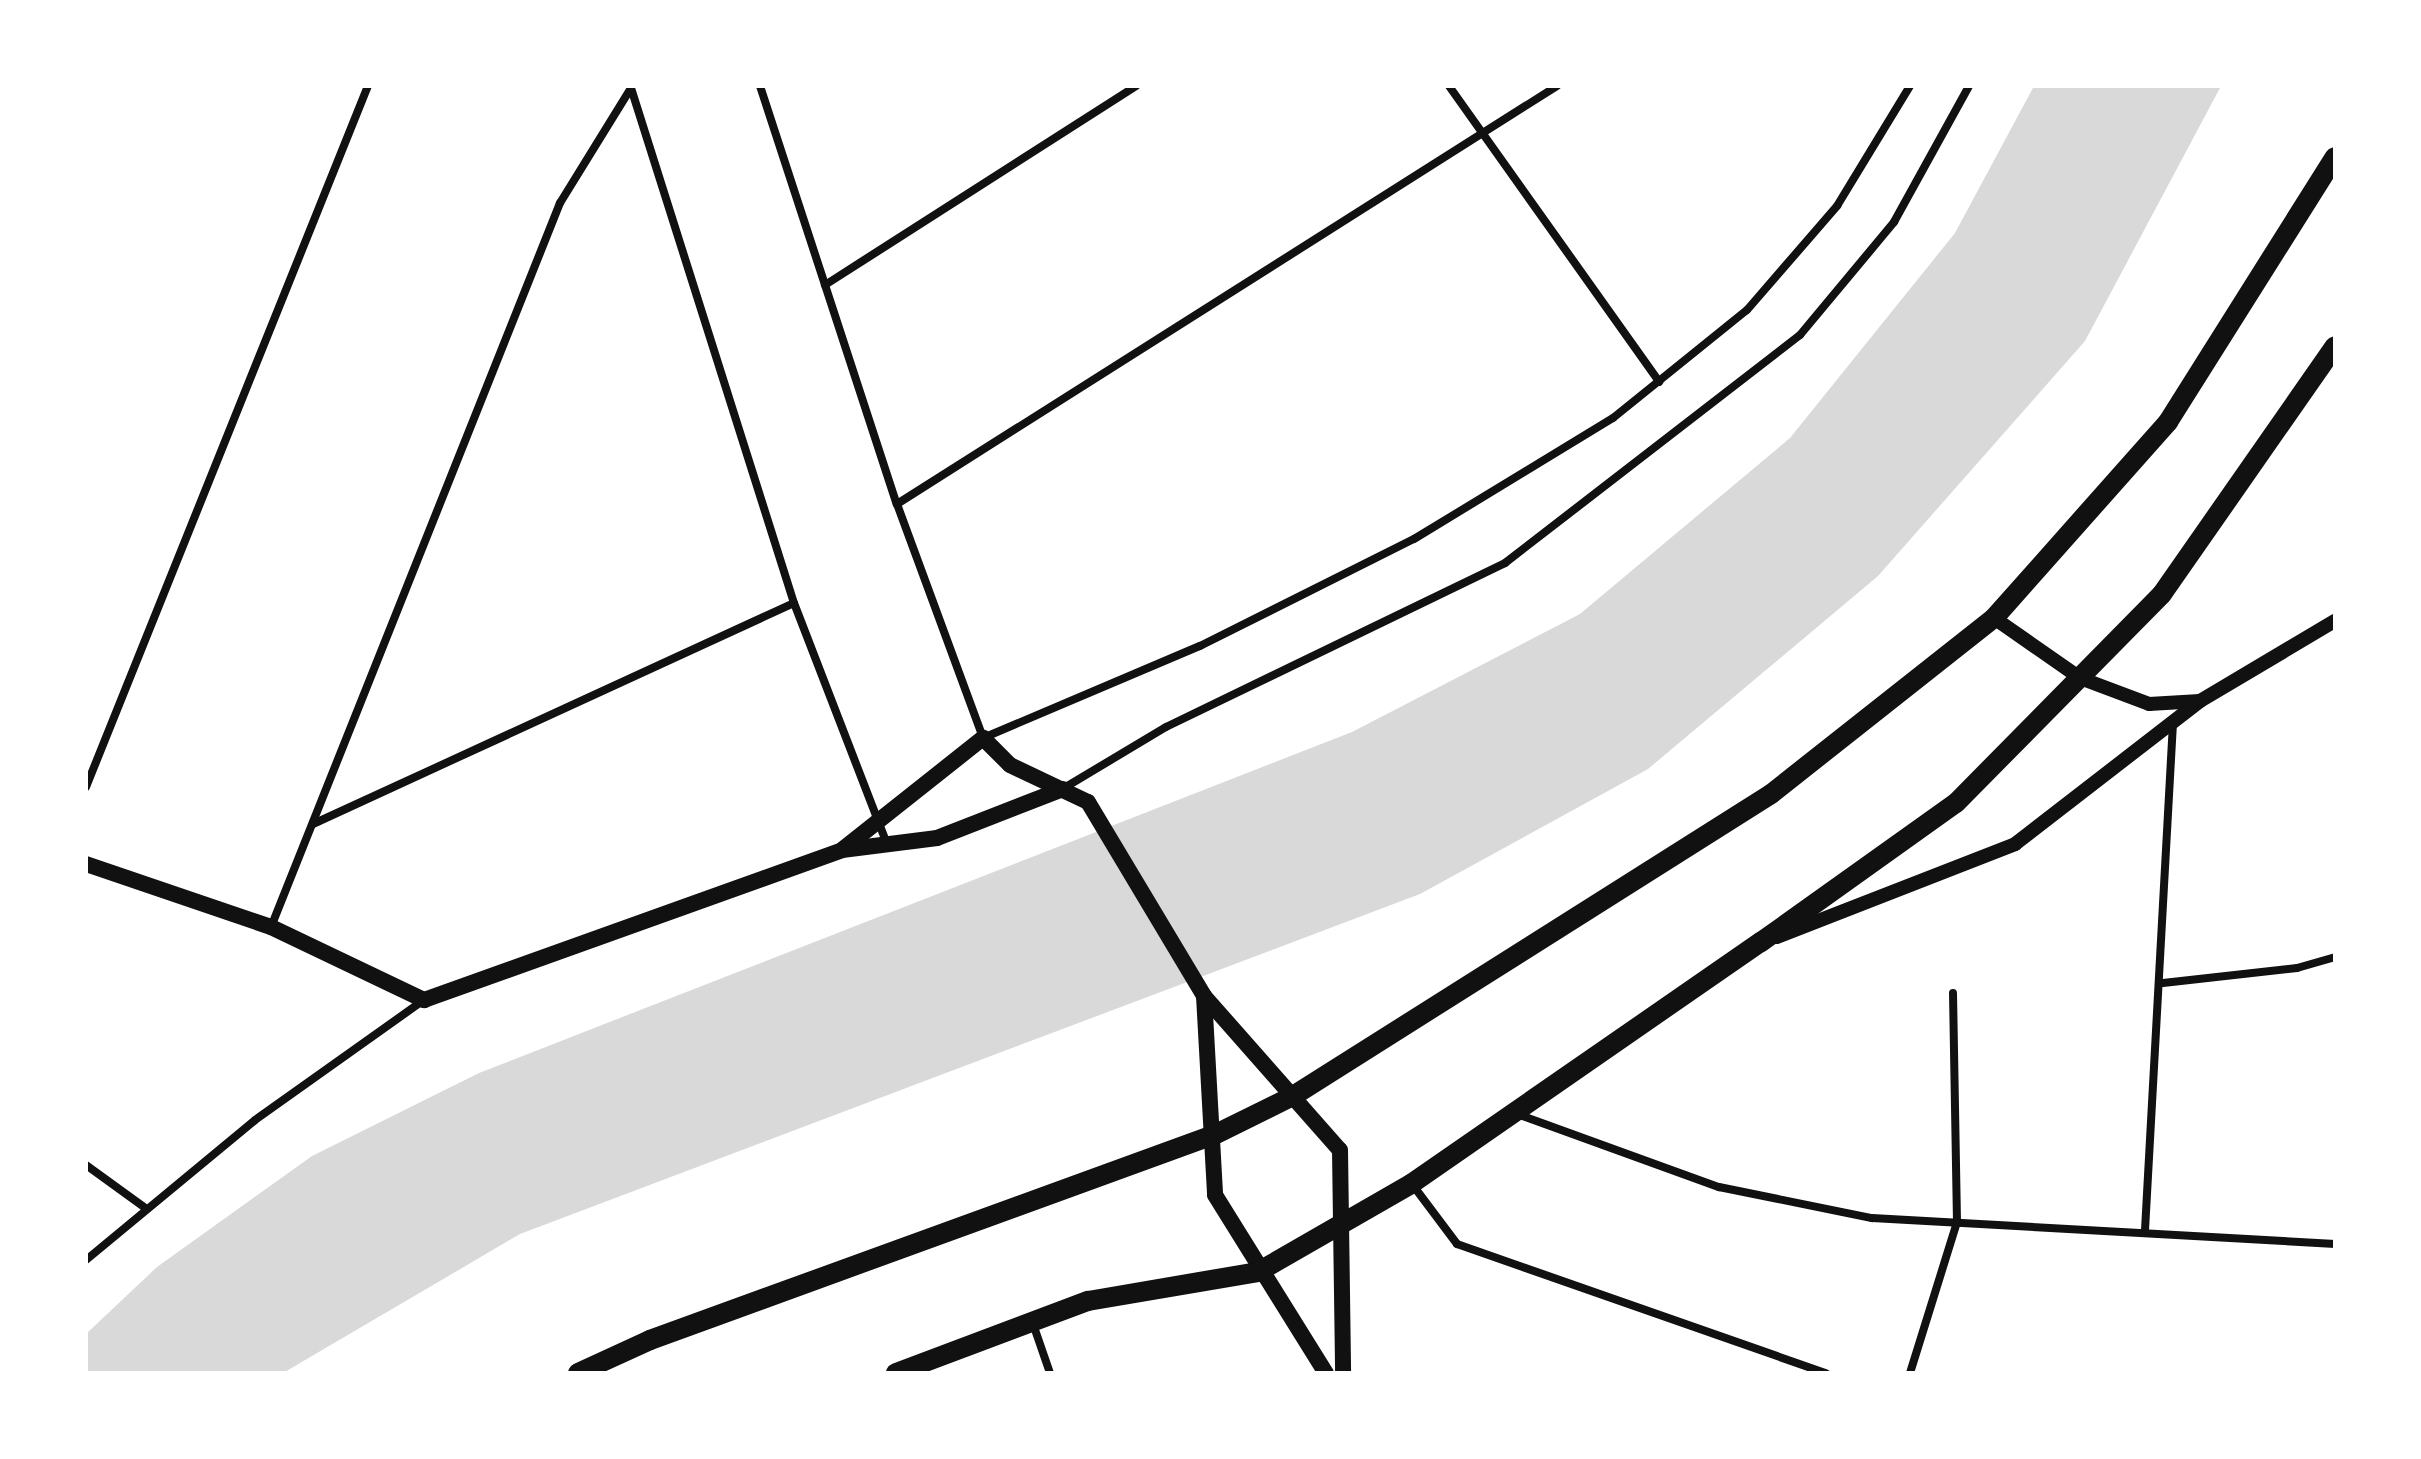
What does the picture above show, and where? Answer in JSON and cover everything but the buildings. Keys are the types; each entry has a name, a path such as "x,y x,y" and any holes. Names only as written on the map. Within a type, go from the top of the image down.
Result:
{"main road":[{"path":"578,1373 650,1340 1216,1134 1293,1096 1771,794 1994,618 2168,422 2335,157"},
{"path":"896,1373 1088,1301 1258,1272 1411,1184 1517,1113 1956,803 2162,594 2335,346"},
{"path":"842,850 983,738 1010,765 1088,802 1204,996 1340,1150 1343,1373"},
{"path":"86,864 271,927 424,1000 842,850 937,838 1063,789"},
{"path":"1204,996 1216,1134 1215,1195 1258,1272 1326,1373"}],"street":[{"path":"86,787 368,86"},
{"path":"760,86 897,504 983,738 1200,646 1414,539 1613,418 1747,310 1837,206 1910,86"},
{"path":"825,285 1136,86"},
{"path":"1449,86 1659,382"},
{"path":"897,504 1557,86"},
{"path":"1063,789 1166,727 1505,563 1800,335 1894,222 1969,86"},
{"path":"631,87 794,603 887,844"},
{"path":"271,927 560,203 631,87"},
{"path":"312,825 794,603"},
{"path":"1994,618 2080,678 2149,704 2200,701"},
{"path":"1761,942 2015,844 2200,701 2335,621"},
{"path":"2145,1230 2163,983 2173,723"},
{"path":"2163,983 2297,968 2335,957"},
{"path":"1910,1373 1957,1222 1953,993"},
{"path":"86,1260 144,1207 424,1000"},
{"path":"1517,1113 1719,1187 1872,1218 2145,1230 2335,1244"},
{"path":"86,1165 144,1207"},
{"path":"1411,1184 1457,1244 1826,1373"},
{"path":"1032,1320 1050,1373"}],"shaded area":[{"path":"2034,86 2221,86 2085,341 1878,576 1648,769 1420,894 520,1234 283,1373 86,1373 86,1334 157,1267 312,1156 479,1073 1352,732 1580,614 1790,438 1955,233"}]}
